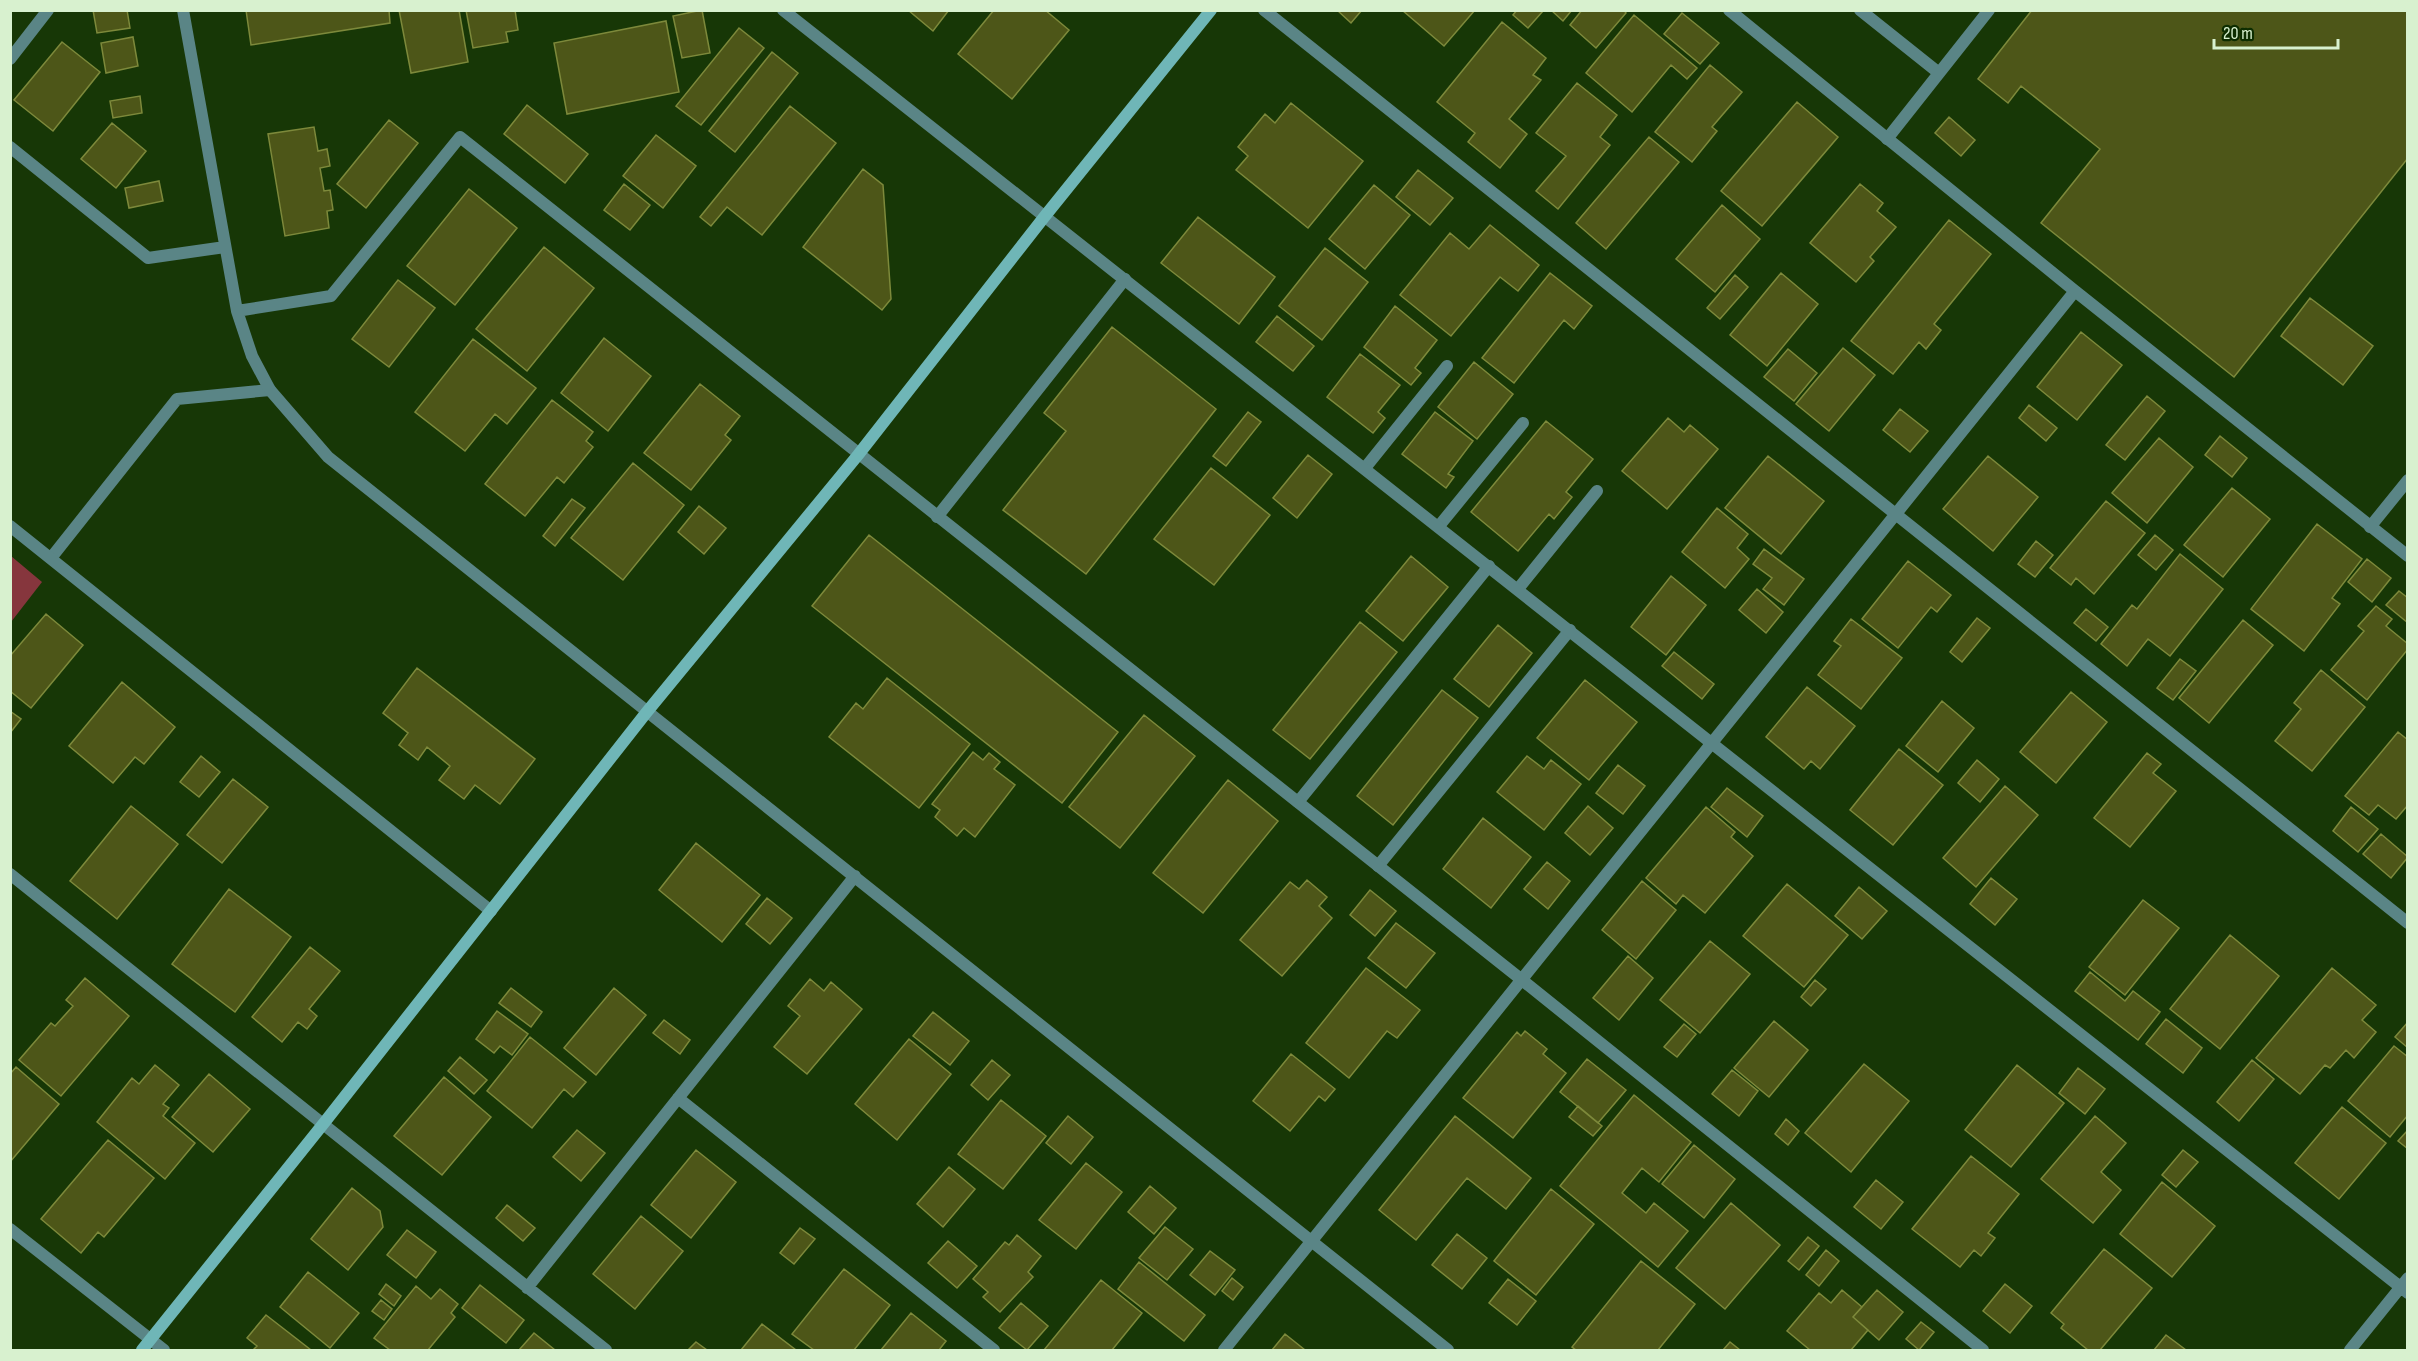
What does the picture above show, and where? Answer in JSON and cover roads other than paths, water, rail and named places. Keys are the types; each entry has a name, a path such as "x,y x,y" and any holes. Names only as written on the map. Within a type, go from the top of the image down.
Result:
{"street":[{"path":"10,59 48,10"},
{"path":"183,10 237,311 252,356 270,390 328,457 646,713 855,876 1448,1350"},
{"path":"783,10 2405,1286 2350,1350"},
{"path":"142,1350 324,1123 646,713 858,455 1045,216 1211,10"},
{"path":"1264,10 2408,923"},
{"path":"1729,10 2075,291 2408,556"},
{"path":"1860,10 1939,73"},
{"path":"1887,139 1989,10"},
{"path":"237,311 331,296 460,137 937,518 1522,980 1983,1350"},
{"path":"10,147 148,258 225,248"},
{"path":"937,518 1125,279"},
{"path":"1224,1350 1310,1240 1522,980 2075,291"},
{"path":"1365,468 1448,366"},
{"path":"51,558 177,399 270,390"},
{"path":"1439,526 1523,423"},
{"path":"2370,526 2408,480"},
{"path":"1518,589 1597,491"},
{"path":"10,526 491,911"},
{"path":"1298,802 1489,566"},
{"path":"1378,866 1570,630"},
{"path":"10,874 606,1350"},
{"path":"527,1287 855,876"},
{"path":"678,1098 994,1350"},
{"path":"10,1229 164,1350"}]}
